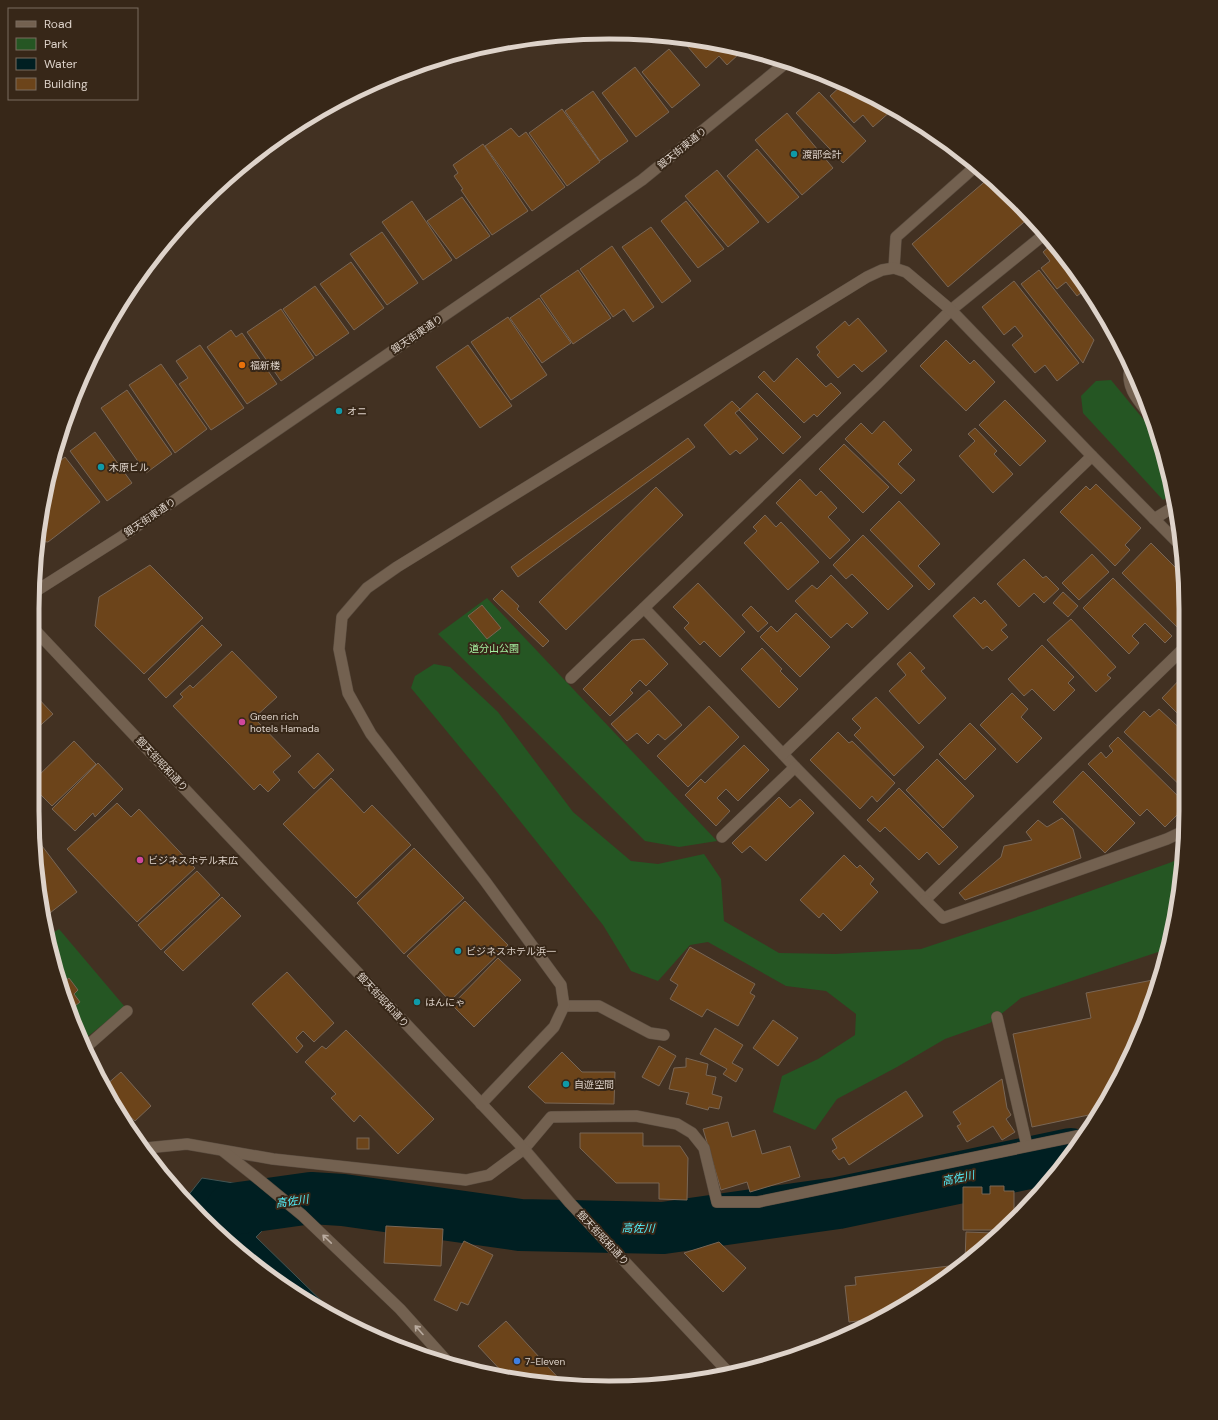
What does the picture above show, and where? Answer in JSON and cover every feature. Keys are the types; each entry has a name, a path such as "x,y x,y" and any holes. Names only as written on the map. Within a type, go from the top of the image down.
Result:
{"street":[{"name":"銀天街東通り","path":"40,589 121,537 642,180 782,66"},
{"path":"894,268 896,237 972,170"},
{"path":"571,678 877,384 951,310 1041,237"},
{"path":"481,1104 554,1027 564,1006 561,985 485,881 371,734 348,693 339,649 342,617 367,588 397,567 867,277 882,270 894,268 906,272 951,310 1174,539"},
{"path":"1130,378 1133,394 1141,404"},
{"path":"783,754 1092,456"},
{"path":"1154,519 1170,509"},
{"path":"644,608 795,767 943,918 1167,839 1178,833"},
{"name":"銀天街昭和通り","path":"39,634 524,1148 570,1203 725,1369"},
{"path":"925,900 1179,653"},
{"path":"722,837 795,767"},
{"path":"564,1006 599,1006 650,1033 664,1034"},
{"path":"89,1044 127,1011"},
{"path":"997,1017 1027,1146"},
{"path":"149,1148 187,1144 273,1159 466,1180 489,1175 524,1148 551,1117 636,1116 677,1124 692,1133 704,1148 717,1202 758,1202 1077,1136"},
{"path":"222,1151 302,1215 400,1308 443,1356"}],"green space":[{"path":"1111,380 1149,426 1160,461 1168,497 1163,500 1083,413 1081,396 1096,381"},
{"name":"道分山公園","path":"487,598 717,841 679,847 645,841 438,634"},
{"path":"434,664 450,667 498,712 573,812 631,861 658,864 704,854 721,879 724,921 779,953 835,954 921,949 1034,911 1177,859 1168,922 1162,951 1021,998 990,1023 945,1039 837,1099 815,1130 773,1112 782,1076 818,1059 855,1035 856,1014 826,991 786,986 708,942 690,945 658,981 631,971 603,925 496,791 411,688 415,676"},
{"path":"59,929 125,1007 86,1038 69,994 58,959 52,933"}],"water":[{"path":"202,1178 290,1190 312,1205 299,1203 286,1207 256,1237 328,1307 292,1285 233,1240 188,1195"}],"building":[{"path":"686,44 739,54 727,65 719,56 706,68"},
{"path":"669,49 700,85 672,108 642,72"},
{"path":"635,67 669,112 636,137 602,93"},
{"path":"839,88 889,113 873,127 863,115 854,123 830,96"},
{"path":"593,91 628,141 600,161 565,111"},
{"path":"819,92 866,141 843,163 796,113"},
{"path":"562,109 600,162 567,186 529,133"},
{"name":"渡部会計","path":"787,113 833,168 802,195 755,140"},
{"path":"511,128 519,137 526,132 565,187 532,211 485,146"},
{"path":"483,144 528,211 492,235 461,190 463,189 454,176 458,173 453,165"},
{"path":"757,149 799,197 768,223 727,176"},
{"path":"717,170 759,222 728,247 685,196"},
{"path":"986,181 1026,220 948,287 912,244"},
{"path":"462,197 490,236 456,259 427,221"},
{"path":"412,201 452,260 423,280 382,222"},
{"path":"686,201 724,249 698,268 661,221"},
{"path":"651,227 691,281 662,303 622,247"},
{"path":"382,232 418,283 387,305 350,254"},
{"path":"612,246 654,307 633,322 624,309 613,317 580,269"},
{"path":"1049,247 1083,292 1077,296 1066,282 1057,289 1041,268 1050,261 1043,252"},
{"path":"351,262 384,308 354,330 320,284"},
{"path":"578,270 611,318 573,344 540,296"},
{"path":"1039,270 1094,340 1083,363 1021,284"},
{"path":"1014,281 1079,363 1057,381 1045,365 1035,373 1012,345 1023,336 1015,326 1004,335 982,307"},
{"path":"315,286 349,333 316,356 283,309"},
{"path":"539,298 571,343 542,363 510,318"},
{"path":"281,309 314,358 281,381 247,332"},
{"path":"508,317 547,375 511,400 471,342"},
{"path":"858,318 887,351 862,372 854,364 838,378 817,355 820,352 816,347 845,321 849,326"},
{"name":"福新楼","path":"231,330 236,337 242,333 277,384 247,404 207,347"},
{"path":"946,340 970,364 974,360 995,382 966,411 920,366"},
{"path":"200,345 244,408 211,430 179,384 188,378 176,361"},
{"path":"468,345 512,406 480,428 436,367"},
{"path":"797,358 826,387 831,383 841,393 817,417 814,414 804,423 758,377 764,371 774,382"},
{"path":"161,364 207,429 175,453 129,385"},
{"path":"127,390 172,454 146,473 101,408"},
{"path":"757,393 801,437 783,454 739,410"},
{"path":"1005,400 1046,441 1020,466 979,425"},
{"path":"732,401 740,409 735,413 758,439 740,454 736,450 730,455 704,425"},
{"path":"884,421 912,450 898,464 915,480 901,494 845,439 861,423 872,434"},
{"path":"975,428 997,451 994,454 1013,474 993,493 959,456 975,441 968,434"},
{"name":"木原ビル","path":"95,432 132,483 107,501 70,451"},
{"path":"688,438 695,447 518,577 511,567"},
{"path":"844,444 889,487 863,513 819,469"},
{"path":"65,457 100,502 48,542 43,542 50,498 58,462"},
{"path":"800,479 816,496 821,491 837,508 828,517 850,540 830,559 776,503"},
{"path":"1096,484 1141,528 1125,545 1130,550 1115,566 1060,512 1086,486 1090,490"},
{"path":"656,487 683,515 566,630 539,602"},
{"path":"899,501 940,544 918,566 935,584 929,590 870,530"},
{"path":"765,515 776,527 781,522 819,562 788,590 744,543 757,531 753,527"},
{"path":"863,535 913,586 888,610 852,574 846,579 833,565"},
{"path":"1151,543 1178,570 1179,629 1122,573"},
{"path":"1092,554 1109,572 1079,600 1062,583"},
{"path":"1024,559 1043,578 1046,576 1059,589 1044,603 1034,593 1019,607 997,584"},
{"path":"150,565 203,618 144,674 95,626 99,597"},
{"path":"831,575 868,613 852,628 847,623 831,638 795,601 812,585 817,589"},
{"path":"1113,578 1172,636 1165,643 1145,623 1132,636 1139,643 1129,654 1083,608"},
{"path":"698,583 745,632 720,657 704,641 700,645 684,628 689,623 673,607"},
{"path":"502,590 519,606 517,609 549,641 543,647 493,599"},
{"path":"1063,592 1078,606 1068,617 1053,603"},
{"path":"974,597 981,604 985,600 1007,625 1001,630 1008,637 992,651 987,646 983,649 953,616"},
{"path":"482,605 501,628 487,639 468,616"},
{"path":"751,606 768,623 758,632 742,615"},
{"path":"796,613 830,647 800,677 760,637 771,626 777,632"},
{"path":"1071,619 1116,667 1107,675 1111,678 1096,692 1047,640"},
{"path":"202,625 222,645 166,698 148,679"},
{"path":"644,639 668,664 646,686 640,680 630,690 633,693 610,716 583,689 632,640"},
{"path":"1042,645 1074,677 1068,683 1075,690 1054,711 1032,689 1024,696 1008,679"},
{"path":"762,648 782,669 780,671 798,689 779,708 741,669"},
{"path":"232,651 277,697 254,718 291,756 273,772 280,780 268,792 260,784 254,790 173,706 183,697 180,694 190,685 193,688"},
{"path":"910,652 925,668 921,671 946,698 919,724 889,691 906,675 897,664"},
{"path":"1179,680 1179,715 1162,698"},
{"path":"649,690 682,725 665,740 658,734 648,744 637,733 627,741 611,724"},
{"path":"1012,693 1028,709 1021,717 1042,738 1017,763 980,725"},
{"path":"876,697 924,747 894,776 854,735 861,728 852,719"},
{"path":"39,699 53,714 39,727"},
{"path":"709,706 739,737 688,787 657,756"},
{"path":"1159,709 1179,728 1179,784 1124,732 1144,711 1150,717"},
{"path":"970,723 996,749 965,780 939,754"},
{"path":"838,732 849,743 852,741 895,783 877,802 872,796 860,809 810,760"},
{"path":"1118,737 1179,797 1179,813 1165,827 1147,809 1140,816 1088,764 1101,752 1106,758 1113,751 1109,746"},
{"path":"74,741 96,764 52,806 39,793 39,775"},
{"path":"744,745 769,770 738,801 726,789 717,798 730,811 716,826 685,795 701,779 705,783"},
{"path":"318,753 334,770 314,789 298,772"},
{"path":"937,759 974,796 943,828 906,790"},
{"path":"98,763 123,789 95,817 93,813 75,831 52,809"},
{"path":"1083,771 1135,823 1105,853 1053,802"},
{"path":"331,778 364,813 372,805 411,845 356,898 283,824"},
{"path":"899,788 958,847 939,865 927,852 919,860 885,827 880,832 867,820"},
{"path":"779,797 790,808 800,799 814,813 766,861 750,846 742,853 732,843"},
{"path":"117,803 131,817 139,809 195,868 137,922 67,849"},
{"path":"1062,818 1073,829 1081,858 965,900 959,893 1001,857 1004,846 1032,840 1026,832 1038,820 1047,827"},
{"path":"40,843 77,892 49,914"},
{"path":"414,848 464,898 404,954 357,903"},
{"path":"844,855 857,868 860,865 874,879 870,884 878,892 841,931 823,913 819,918 800,900"},
{"path":"197,871 220,895 161,950 138,925"},
{"path":"222,897 241,916 183,971 164,952"},
{"name":"ビジネスホテル浜一","path":"465,901 508,945 450,1001 407,956"},
{"path":"690,947 755,984 750,993 755,996 738,1026 707,1009 702,1017 670,999 678,985 670,980"},
{"path":"498,958 521,980 474,1027 452,1005"},
{"path":"287,972 334,1023 314,1042 303,1031 296,1038 303,1046 297,1053 252,1004"},
{"path":"69,978 78,990 74,994 80,1002 74,1007 69,994 65,981"},
{"path":"1153,980 1136,1029 1103,1096 1092,1114 1032,1127 1013,1034 1091,1018 1086,993"},
{"path":"773,1020 798,1038 778,1066 753,1048"},
{"path":"715,1028 743,1045 732,1063 743,1069 736,1082 723,1074 727,1069 700,1054"},
{"path":"346,1030 434,1119 398,1154 360,1115 354,1122 331,1098 336,1094 305,1062 322,1046 326,1049"},
{"path":"659,1046 676,1056 659,1086 642,1077"},
{"path":"562,1052 582,1072 615,1072 614,1104 545,1103 528,1087"},
{"path":"686,1058 708,1064 706,1075 716,1077 712,1094 722,1097 719,1109 709,1107 708,1110 686,1104 689,1093 669,1089 674,1068 686,1067"},
{"path":"121,1072 151,1106 135,1121 127,1114 108,1083"},
{"path":"1002,1079 1007,1108 1011,1115 1006,1119 1015,1132 1002,1140 993,1126 967,1142 957,1126 961,1124 953,1112"},
{"path":"906,1091 923,1116 849,1165 844,1157 839,1160 832,1151 837,1148 832,1139"},
{"path":"728,1122 732,1137 755,1130 762,1154 790,1146 800,1177 750,1192 747,1182 721,1190 703,1129"},
{"path":"580,1133 643,1133 643,1146 680,1146 688,1158 687,1200 659,1199 659,1183 616,1183 580,1148"},
{"path":"357,1138 369,1138 369,1149 357,1149"},
{"path":"990,1186 1004,1186 1004,1191 1014,1191 1014,1212 995,1230 963,1230 963,1187 982,1187 982,1194 990,1194"},
{"path":"386,1226 443,1229 441,1266 384,1263"},
{"path":"966,1232 992,1233 985,1240 965,1256"},
{"path":"464,1241 493,1255 468,1305 461,1302 457,1311 434,1300"},
{"path":"719,1242 746,1268 723,1292 684,1253"},
{"path":"952,1266 926,1285 894,1305 865,1320 849,1322 845,1286 856,1285 855,1277"},
{"name":"7-Eleven","path":"506,1321 559,1379 501,1370 478,1346"}],"waterway":[{"name":"高佐川","path":"232,1209 311,1198 343,1200 520,1225 663,1228 838,1203 1063,1156"}],"place":[{"name":"渡部会計","path":"794,154"},
{"name":"福新楼","path":"242,365"},
{"name":"オニ","path":"339,411"},
{"name":"木原ビル","path":"101,467"},
{"name":"Green rich hotels Hamada","path":"242,722"},
{"name":"ビジネスホテル末広","path":"140,860"},
{"name":"ビジネスホテル浜一","path":"458,951"},
{"name":"はんにゃ","path":"417,1002"},
{"name":"自遊空間","path":"566,1084"},
{"name":"7-Eleven","path":"517,1361"}]}
